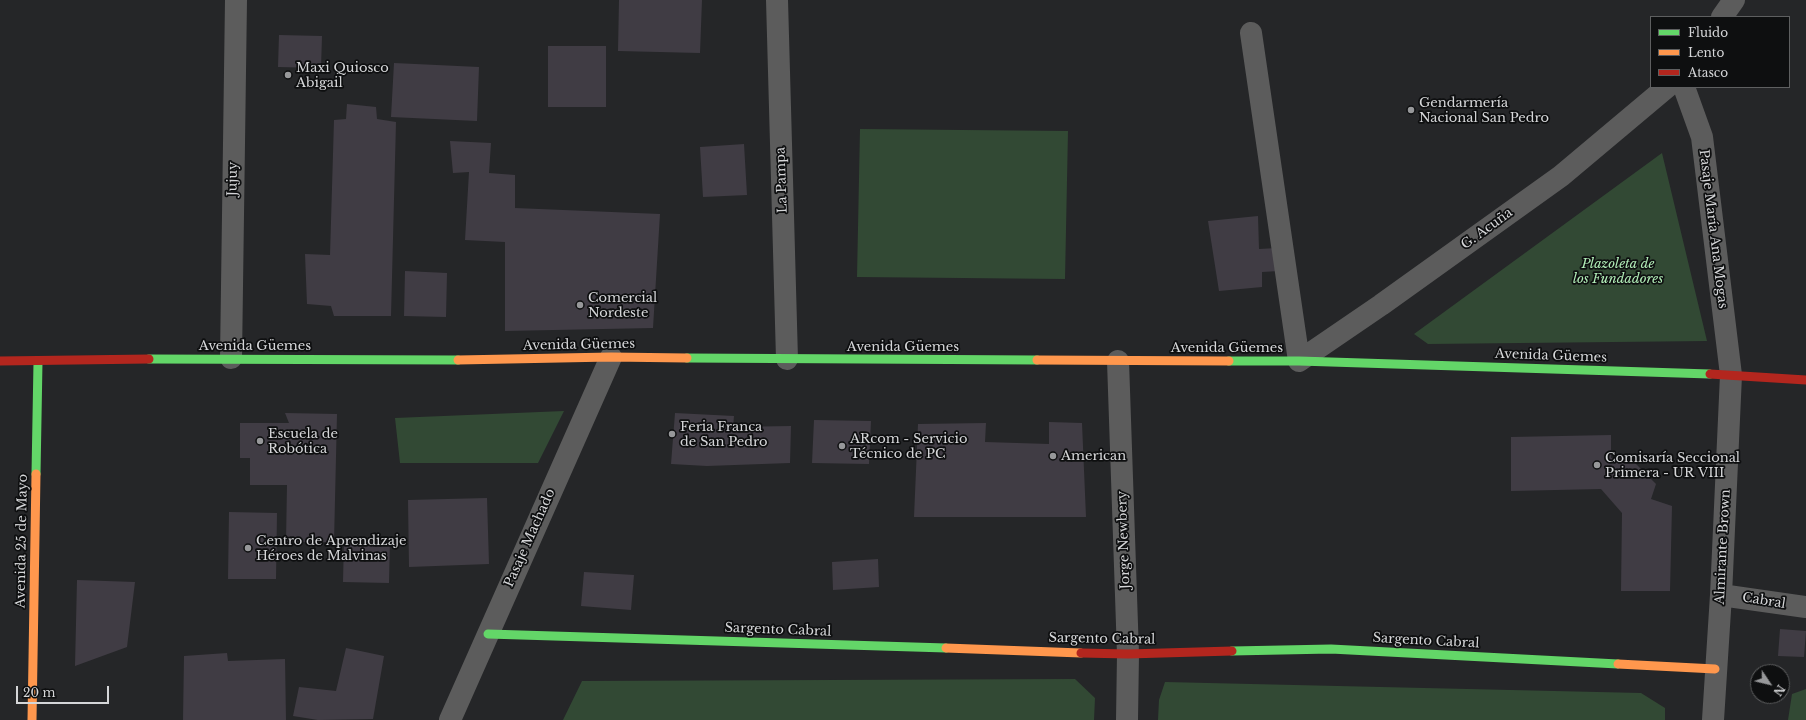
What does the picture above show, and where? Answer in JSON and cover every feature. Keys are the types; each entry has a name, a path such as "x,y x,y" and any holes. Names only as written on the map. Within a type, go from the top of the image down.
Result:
{"main road":[{"name":"Avenida Güemes","path":"0,361 38,362 231,358 445,360 611,357 1299,361 1731,374 1806,380"},
{"name":"Avenida 25 de Mayo","path":"32,720 38,362"},
{"name":"Sargento Cabral","path":"488,634 1128,654 1331,649 1715,669"}],"street":[{"name":"Jujuy","path":"231,358 236,0"},
{"name":"La Pampa","path":"777,0 787,359"},
{"path":"1723,16 1734,0"},
{"path":"1251,33 1299,361"},
{"name":"G. Acuña","path":"1299,361 1381,305 1561,176 1666,88"},
{"name":"Pasaje María Ana Mogas","path":"1684,88 1702,137 1731,374"},
{"name":"Pasaje Machado","path":"450,720 611,357"},
{"name":"Jorge Newbery","path":"1118,361 1128,654 1127,720"},
{"name":"Almirante Brown","path":"1713,720 1715,669 1721,595 1731,374"},
{"name":"Cabral","path":"1721,595 1806,607"}],"green space":[{"path":"860,129 1068,131 1065,279 857,277"},
{"name":"Plazoleta de los Fundadores","path":"1662,153 1707,341 1428,344 1414,334"},
{"path":"564,411 538,463 400,463 395,418"},
{"path":"1075,679 1095,698 1094,720 563,720 582,681"},
{"path":"1165,682 1641,693 1665,708 1665,720 1158,720 1159,700"},
{"path":"1806,689 1806,720 1788,720 1792,694"}],"building":[{"path":"619,0 702,0 700,53 618,51"},
{"path":"279,35 322,36 321,68 278,67"},
{"path":"548,46 606,46 606,107 548,107"},
{"path":"394,63 479,67 477,121 391,117"},
{"path":"347,104 376,107 377,119 396,122 391,316 334,316 331,306 307,304 305,254 330,255 334,120 346,119"},
{"path":"450,141 491,143 489,173 515,175 515,208 660,214 653,328 505,331 505,242 465,240 469,172 453,173"},
{"path":"744,144 747,195 703,197 700,147"},
{"path":"1258,216 1259,249 1277,248 1279,271 1262,272 1262,287 1219,291 1208,221"},
{"path":"405,271 447,273 446,317 404,316"},
{"path":"285,413 337,414 334,542 286,542 287,485 250,485 250,458 240,458 240,423 289,423"},
{"path":"675,413 734,416 733,427 791,426 790,463 707,466 671,464"},
{"path":"814,420 871,421 869,464 812,463"},
{"path":"1049,422 1082,423 1086,517 914,517 918,424 986,423 985,442 1049,444"},
{"path":"1611,435 1611,458 1630,458 1656,484 1651,499 1672,506 1670,591 1621,591 1622,513 1601,489 1511,491 1511,437"},
{"path":"487,498 489,564 409,567 408,500"},
{"path":"229,512 277,513 276,579 228,579"},
{"path":"344,539 390,540 389,583 343,582"},
{"path":"878,559 879,587 833,590 832,562"},
{"path":"584,572 634,575 631,610 581,606"},
{"path":"77,580 135,582 127,647 75,666"},
{"path":"1780,629 1806,631 1804,657 1778,656"},
{"path":"346,648 384,656 373,719 318,720 293,716 299,687 336,691"},
{"path":"227,653 228,661 285,659 286,720 183,720 184,656"}],"traffic: fast":[{"path":"687,358 1037,360"},
{"path":"149,359 458,360"},
{"path":"1229,361 1299,361 1710,374"},
{"path":"36,474 38,362"},
{"path":"488,634 946,648"},
{"path":"1232,651 1331,649 1618,664"}],"traffic: slow":[{"path":"458,360 611,357 687,358"},
{"path":"1037,360 1229,361"},
{"path":"32,720 36,474"},
{"path":"946,648 1081,653"},
{"path":"1618,664 1715,669"}],"traffic: jam":[{"path":"0,361 149,359"},
{"path":"1710,374 1806,380"},
{"path":"1081,653 1128,654 1232,651"}],"place":[{"name":"Maxi Quiosco Abigail","path":"288,75"},
{"name":"Gendarmería Nacional San Pedro","path":"1411,110"},
{"name":"Comercial Nordeste","path":"580,305"},
{"name":"Feria Franca de San Pedro","path":"672,434"},
{"name":"Escuela de Robótica","path":"260,441"},
{"name":"ARcom - Servicio Técnico de PC","path":"842,446"},
{"name":"American","path":"1053,456"},
{"name":"Comisaría Seccional Primera - UR VIII","path":"1597,465"},
{"name":"Centro de Aprendizaje Héroes de Malvinas","path":"248,548"}]}
